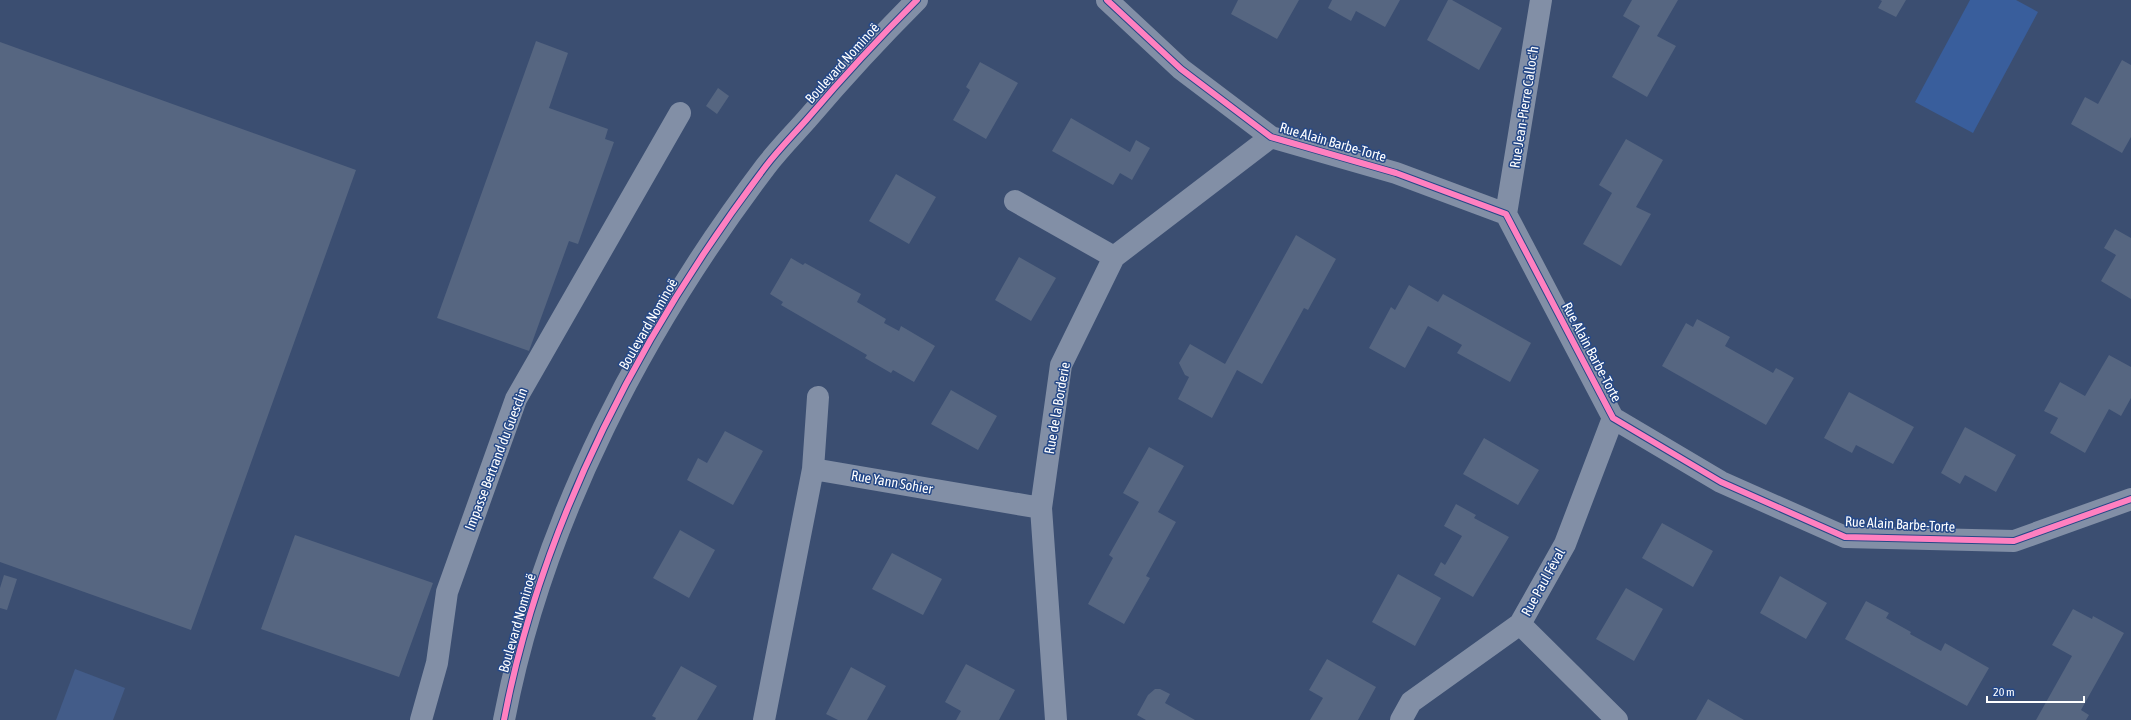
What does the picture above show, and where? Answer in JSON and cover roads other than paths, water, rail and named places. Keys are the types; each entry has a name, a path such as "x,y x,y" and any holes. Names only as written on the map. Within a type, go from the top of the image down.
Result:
{"street":[{"name":"Boulevard Nominoë","path":"504,720 529,617 556,536 598,444 643,352 703,255 767,165 861,57 917,0"},
{"name":"Rue Alain Barbe-Torte","path":"1107,0 1181,69 1271,137 1396,172 1506,214 1613,418 1721,482 1845,537 2014,541 2131,499"},
{"name":"Rue Jean-Pierre Calloc'h","path":"1506,214 1541,0"},
{"name":"Impasse Bertrand du Guesclin","path":"421,720 437,664 447,592 516,399 680,113"},
{"name":"Rue de la Borderie","path":"1056,720 1041,508 1061,365 1114,257 1271,137"},
{"path":"1015,201 1114,257"},
{"path":"764,720 813,469 818,397"},
{"name":"Rue Paul Féval","path":"1401,720 1411,702 1520,624 1565,544 1613,418"},
{"name":"Rue Yann Sohier","path":"813,469 1041,508"},
{"path":"1520,624 1617,720"}]}
